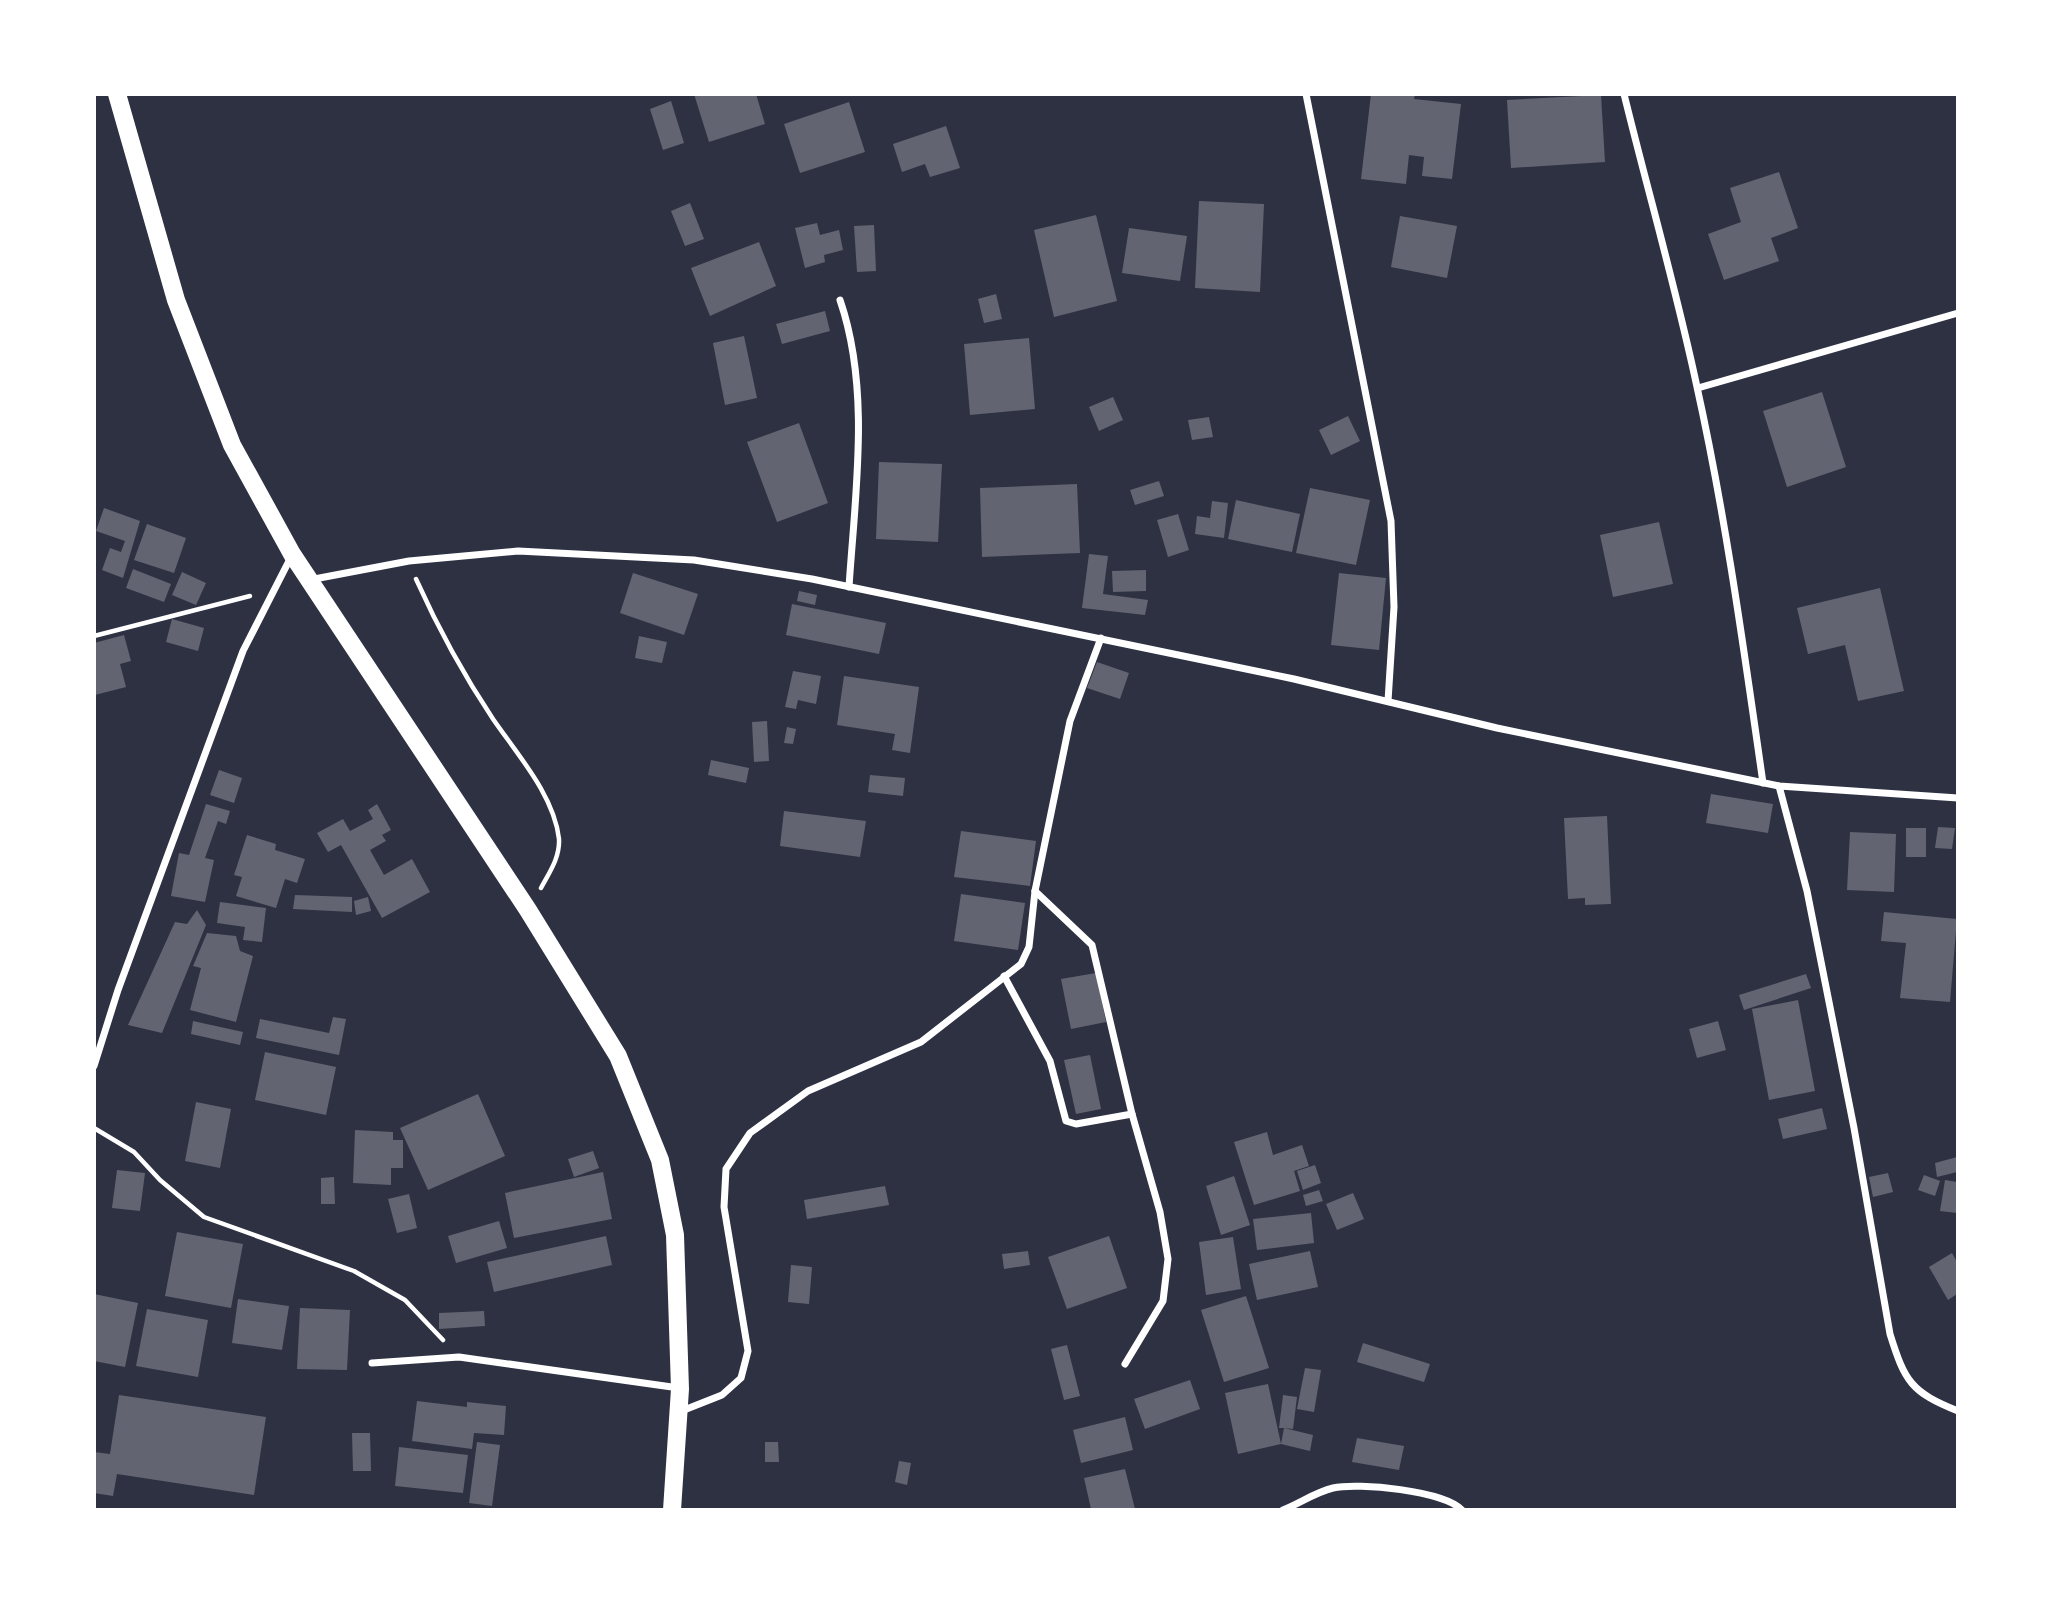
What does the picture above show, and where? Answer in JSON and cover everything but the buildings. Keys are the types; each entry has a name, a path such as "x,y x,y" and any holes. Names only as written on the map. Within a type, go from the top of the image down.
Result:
{"main road":[{"path":"117,94 176,300 232,445 292,554 528,911 618,1056 660,1160 675,1236 680,1389 672,1510"}],"street":[{"path":"1306,94 1391,521 1394,607 1388,701"},
{"path":"1624,94 1669,260 1698,388 1738,611 1763,783"},
{"path":"840,300 849,327 858,400 849,587"},
{"path":"1698,388 1958,313"},
{"path":"309,580 408,561 518,551 694,560 849,587 1101,638 1388,701 1497,728 1763,783 1923,798 1958,798"},
{"path":"94,1066 117,990 243,651 292,554"},
{"path":"678,1412 722,1395 741,1378 748,1351 724,1207 726,1169 750,1133 807,1091 879,1063 921,1042 1021,964 1029,947 1035,891 1070,721 1101,638"},
{"path":"1779,786 1807,891 1854,1128 1890,1334 1899,1363 1925,1398 1958,1411"},
{"path":"1035,891 1091,946 1132,1114 1160,1212 1168,1259 1163,1301 1125,1364"},
{"path":"1004,976 1050,1061 1066,1122 1076,1124 1132,1114"},
{"path":"372,1363 459,1357 680,1389"},
{"path":"1283,1510 1324,1491 1345,1486 1425,1494 1458,1505 1462,1510"}],"path":[{"path":"408,561 443,640 520,756 552,814 559,841 555,863 528,911"},
{"path":"94,636 274,590"},
{"path":"94,1128 134,1152 169,1188 204,1217 354,1271 405,1300 459,1357"}]}
